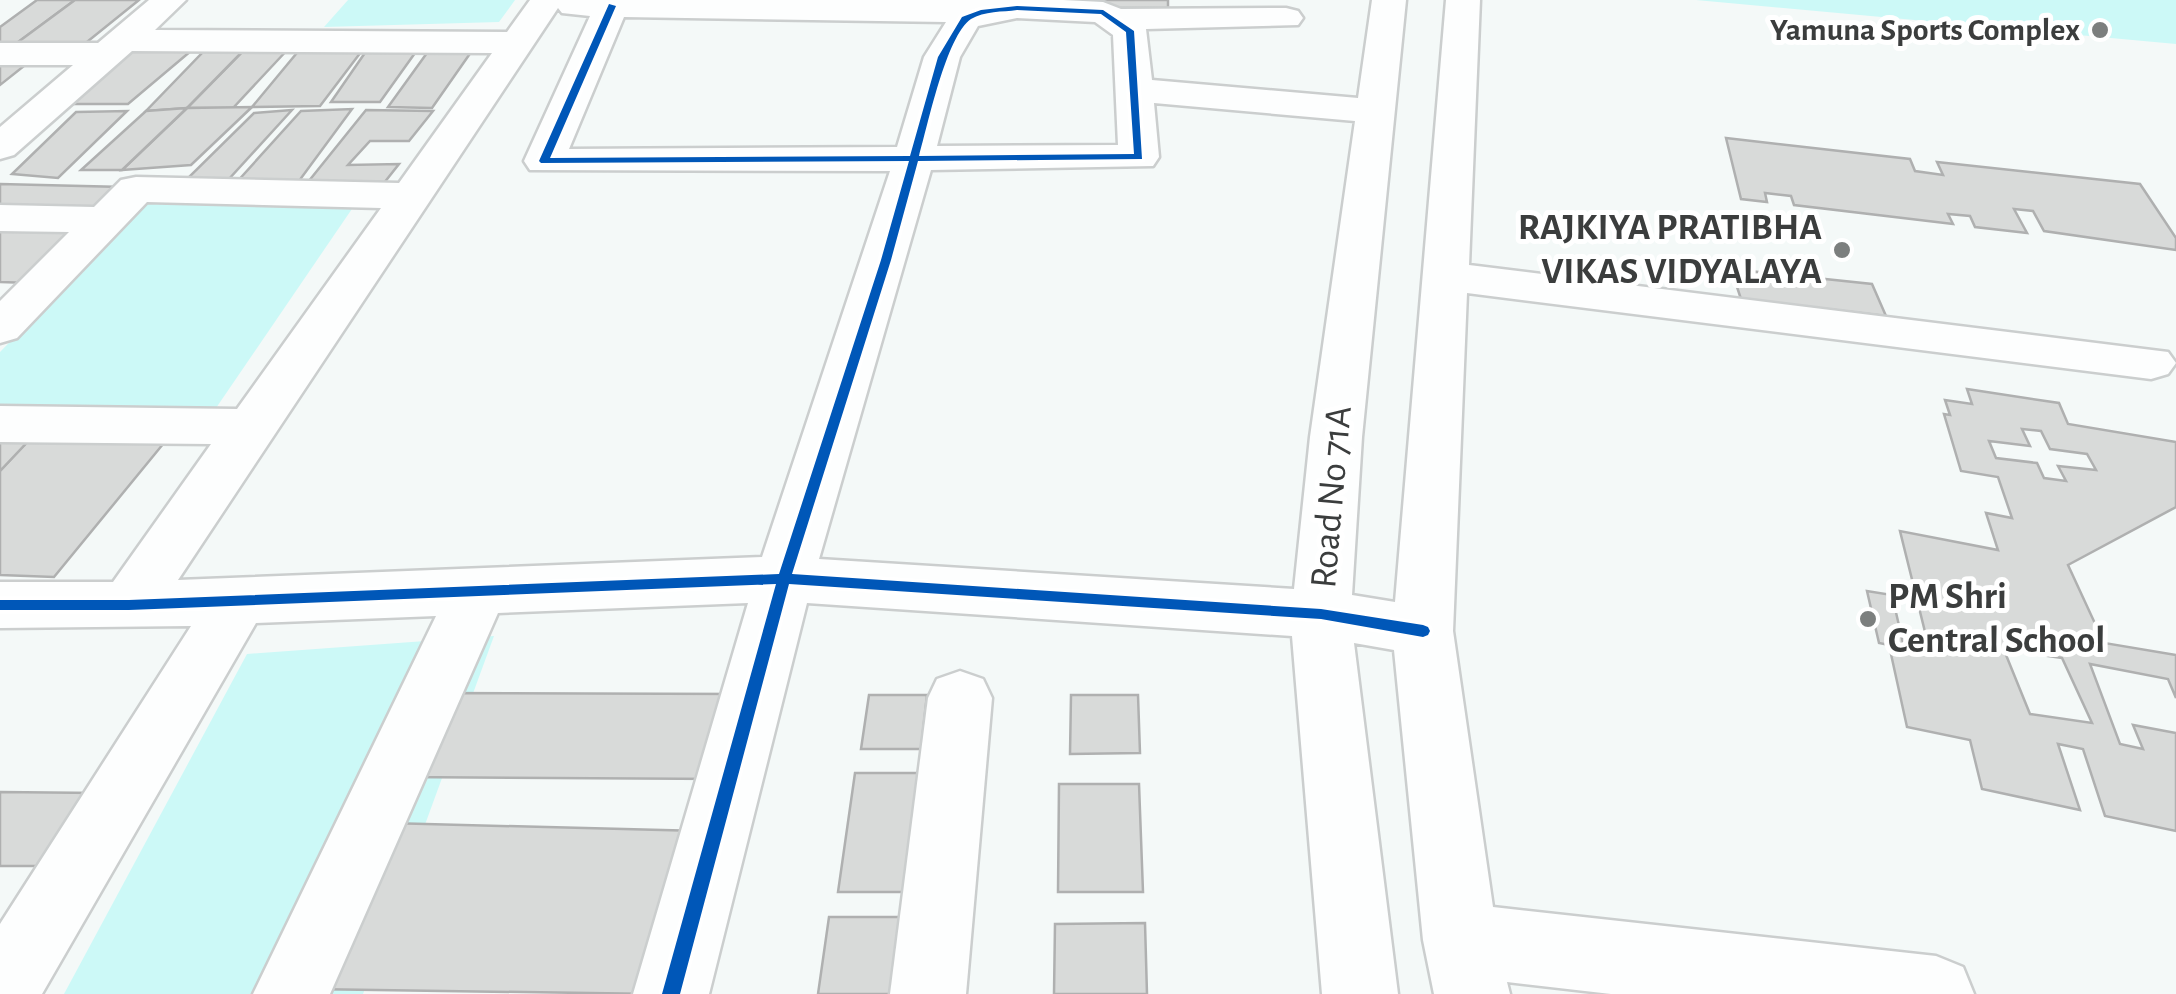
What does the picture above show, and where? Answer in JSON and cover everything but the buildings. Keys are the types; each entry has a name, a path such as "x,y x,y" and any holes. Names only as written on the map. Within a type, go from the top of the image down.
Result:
{"street":[{"path":"0,146 170,0"},
{"name":"Road No 71A","path":"1360,994 1343,864 1321,614 1336,437 1389,0"},
{"path":"1463,0 1423,631 1466,967 1936,994"},
{"path":"0,54 277,41 612,6 981,12 1068,9 1104,12 1118,18 1286,18"},
{"path":"612,6 544,161 1139,156 1130,31 1118,18"},
{"path":"671,994 784,579 914,160 942,57 965,18 981,12"},
{"path":"277,41 304,14"},
{"path":"129,605 416,196 536,16"},
{"path":"1136,90 1375,111"},
{"path":"0,328 136,189 416,196"},
{"path":"0,218 104,220"},
{"path":"1444,276 2151,363"},
{"path":"0,424 252,427"},
{"path":"0,605 129,605 784,579 1321,614 1423,631"},
{"path":"291,994 478,591"},
{"path":"0,993 238,601"},
{"path":"928,994 960,698"}],"shaded area":[{"path":"348,0 515,0 499,22 324,27"},
{"name":"Yamuna Sports Complex","path":"1696,0 2176,0 2176,44"},
{"path":"149,200 356,203 214,411 0,409 0,352"},
{"path":"494,636 363,994 64,994 247,654"}],"cycle path":[{"path":"612,6 544,161 1139,157 1130,31 1103,12 1017,8 981,12 965,19 942,57 886,260 784,579 671,994"},
{"path":"0,605 129,605 784,579 1321,614 1423,631"}],"place":[{"name":"Yamuna Sports Complex","path":"2100,30"},
{"name":"RAJKIYA PRATIBHA VIKAS VIDYALAYA","path":"1842,250"},
{"name":"PM Shri Central School","path":"1868,619"}]}
